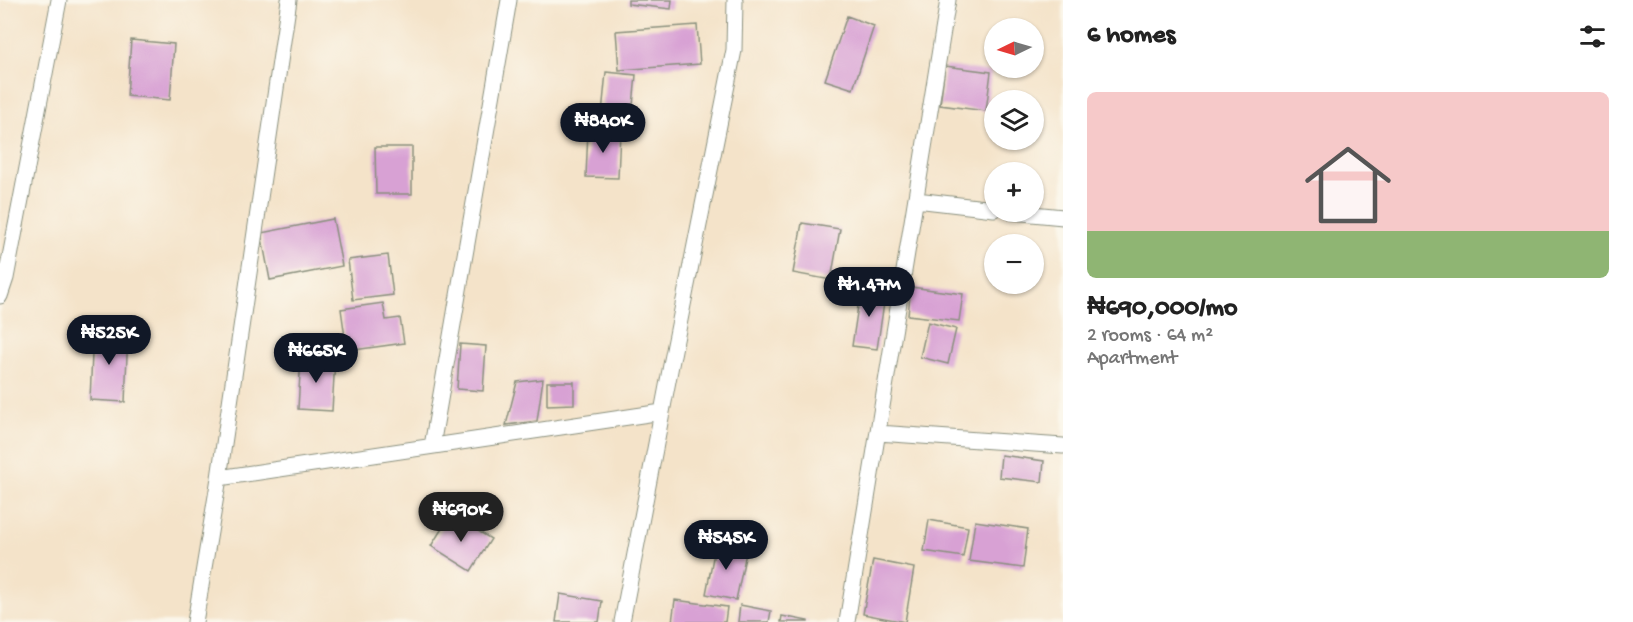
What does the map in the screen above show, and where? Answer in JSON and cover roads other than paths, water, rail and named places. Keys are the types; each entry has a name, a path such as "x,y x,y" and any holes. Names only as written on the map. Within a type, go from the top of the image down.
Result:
{"street":[{"path":"0,296 6,278 59,0"},
{"path":"195,622 219,478 290,0"},
{"path":"432,446 509,0"},
{"path":"622,622 734,50 735,0"},
{"path":"847,622 948,0"},
{"path":"916,200 984,208"},
{"path":"1044,215 1063,217"},
{"path":"219,478 662,412"},
{"path":"878,433 1063,446"}]}
